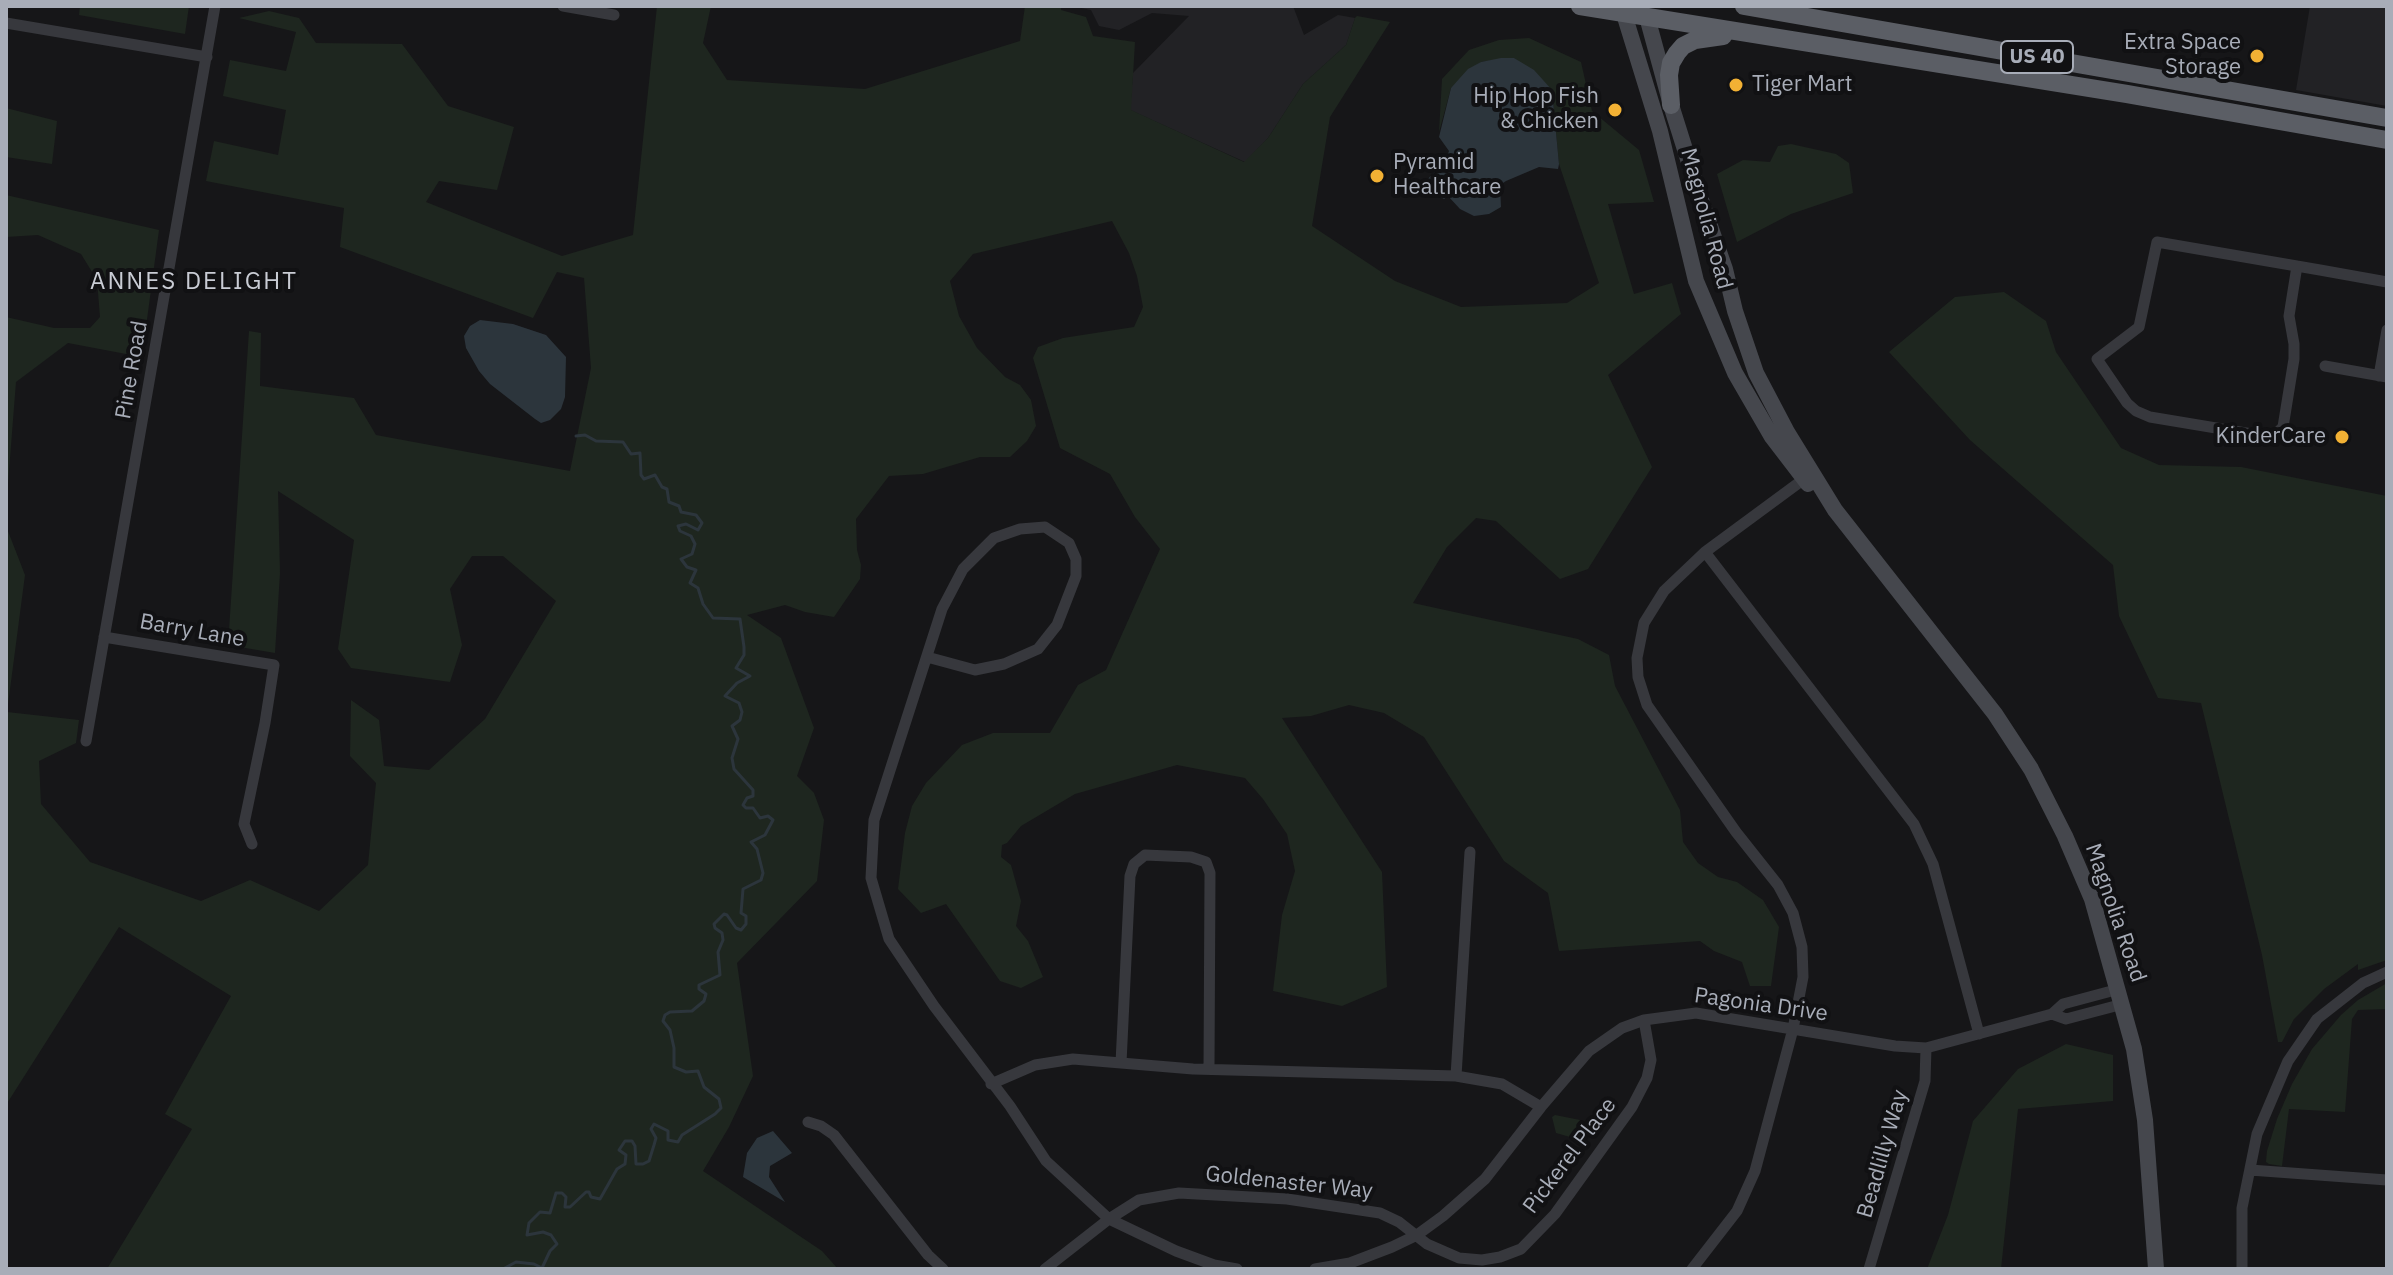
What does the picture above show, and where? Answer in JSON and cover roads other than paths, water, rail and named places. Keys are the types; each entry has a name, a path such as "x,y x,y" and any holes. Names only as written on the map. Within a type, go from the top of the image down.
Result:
{"highway":[{"name":"US 40","path":"1580,6 2127,94 2387,140"},
{"name":"US 40","path":"1744,6 2387,118"},
{"path":"1671,105 1671,63 1683,46 1707,37 1767,36"},
{"path":"2366,136 2387,147"}],"main road":[{"name":"Magnolia Road","path":"1624,14 1660,131 1696,281 1735,373 1772,437 1841,526 1888,575"},
{"name":"Magnolia Road","path":"1647,17 1671,105 1756,373 1828,499 1995,714 2031,769 2092,899 2134,1049 2145,1120 2156,1269"}],"street":[{"name":"Pine Road","path":"86,741 215,6"},
{"path":"563,6 614,15"},
{"path":"6,23 207,57"},
{"path":"2297,266 2289,316 2294,359 2283,427 2275,435 2270,437 2150,417 2127,403 2097,359 2139,327 2157,242 2297,266 2387,282"},
{"path":"2325,366 2383,376 2387,330"},
{"path":"1692,1269 1737,1211 1755,1171 1793,1029 1803,977 1802,947 1793,913 1778,885 1736,832 1647,705 1638,677 1637,658 1644,623 1664,591 1705,552 1804,479"},
{"path":"927,657 975,670 1004,664 1038,649 1057,625 1076,576 1076,559 1069,543 1045,527 1020,529 994,538 963,569 942,609 874,820 871,878 889,939 1046,1161 1109,1219 1176,1251 1214,1265 1237,1269"},
{"path":"1705,552 1914,824 1936,876 1979,1034"},
{"name":"Barry Lane","path":"104,637 274,665 244,824 252,844"},
{"path":"1456,1076 1470,852"},
{"path":"1121,1063 1130,876 1134,864 1145,855 1191,857 1206,862 1210,873 1209,1068"},
{"path":"2242,1269 2242,1208 2257,1134 2271,1096 2301,1040 2317,1019 2363,983 2387,972"},
{"name":"Pagonia Drive","path":"1315,1269 1350,1263 1417,1235 1465,1199 1485,1179 1589,1051 1622,1028 1644,1020 1696,1013 1895,1046 1926,1048 2052,1014 2063,1004 2121,996"},
{"name":"Pickerel Place","path":"1417,1235 1427,1244 1459,1258 1482,1260 1521,1249 1555,1214 1632,1107 1647,1078 1651,1060 1644,1020"},
{"name":"Beadlilly Way","path":"1869,1269 1925,1081 1926,1048"},
{"path":"991,1084 1035,1065 1073,1059 1209,1068 1456,1076 1502,1084 1541,1107"},
{"path":"808,1122 834,1135 928,1255 943,1269"},
{"path":"2250,1170 2387,1180"},
{"name":"Goldenaster Way","path":"1045,1269 1109,1219 1139,1200 1179,1193 1287,1199 1380,1213 1417,1235"}],"waterway":[{"path":"503,1269 516,1262 542,1268 557,1244 551,1235 543,1232 527,1235 529,1223 540,1212 550,1213 556,1193 566,1197 565,1207 570,1207 586,1192 600,1199 617,1169 625,1164 626,1155 619,1150 625,1141 632,1141 636,1164 643,1164 649,1161 656,1138 651,1129 654,1124 668,1131 668,1140 678,1142 682,1135 721,1108 719,1099 704,1087 698,1071 686,1072 674,1067 670,1030 663,1021 670,1012 692,1011 704,1001 706,994 699,989 699,985 720,975 718,952 723,940 722,933 714,924 724,914 736,928 741,930 746,924 746,916 741,913 743,889 761,880 763,873 757,849 751,842 765,835 773,820 768,816 760,818 753,808 743,805 747,798 753,796 753,790 734,769 732,758 738,739 732,726 740,720 742,712 739,703 725,696 737,683 750,676 736,668 744,655 740,619 713,618 703,604 698,588 690,583 696,570 687,567 681,559 692,554 695,544 691,536 680,531 678,526 686,524 698,530 702,523 696,515 681,512 679,506 669,502 667,489 662,487 655,475 644,479 640,453 631,454 623,442 596,441 585,435 576,436"}],"place":[{"name":"Extra Space Storage","path":"2257,56"},
{"name":"Tiger Mart","path":"1736,85"},
{"name":"Hip Hop Fish & Chicken","path":"1615,110"},
{"name":"Pyramid Healthcare","path":"1377,176"},
{"name":"KinderCare","path":"2342,437"}],"district":[{"name":"ANNES DELIGHT","path":"194,282"}]}
